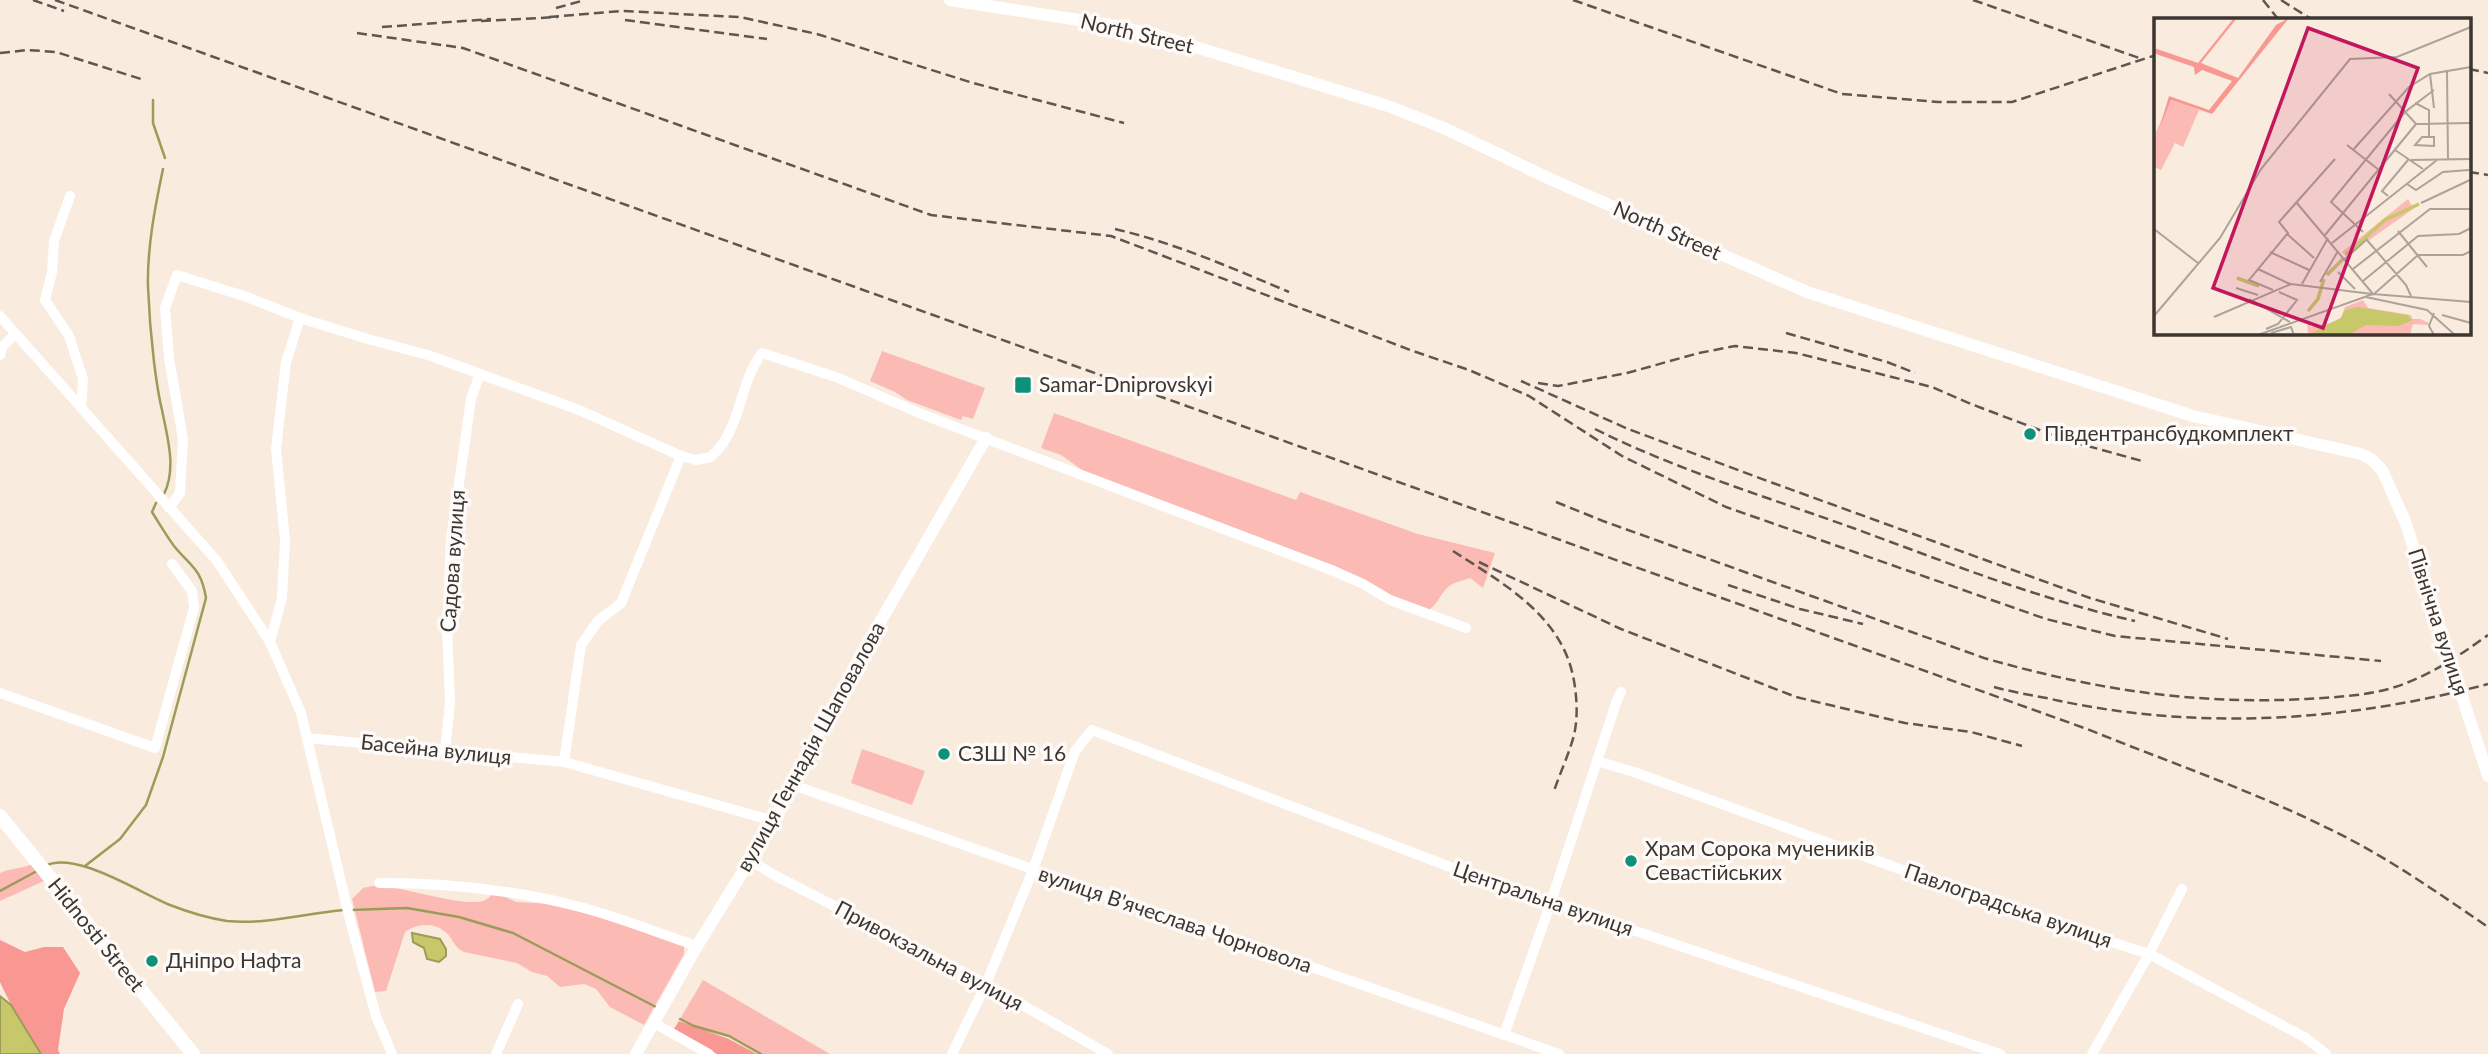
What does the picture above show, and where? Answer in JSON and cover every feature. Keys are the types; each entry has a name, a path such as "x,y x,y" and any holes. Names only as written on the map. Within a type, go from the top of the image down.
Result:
{"main road":[{"name":"Hidnosti Street","path":"0,816 193,1054"}],"street":[{"name":"North Street","path":"950,0 1153,34 1388,106 1454,132 1550,179 1741,264 1844,305 2193,416 2361,454 2382,470 2405,521 2488,776"},
{"path":"69,196 54,241 52,272 45,300 69,336 83,379 81,408"},
{"path":"163,502 180,493 183,439 169,358 165,308 177,275 247,297 300,318 480,373 579,410 681,456 696,460 711,457 726,439 745,383 753,364 762,352 836,377 986,438 1334,571 1390,600 1466,628"},
{"path":"0,316 217,561 270,642 301,713 350,920 376,1016 392,1054"},
{"path":"270,642 282,598 285,540 276,449 286,362 300,318"},
{"path":"0,355 2,347 15,334"},
{"name":"Садова вулиця","path":"445,751 450,703 447,626 451,540 471,399 480,373"},
{"name":"вулиця Геннадія Шаповалова","path":"636,1054 696,946 774,821 868,643 986,438"},
{"path":"564,762 581,645 598,621 621,603 681,456"},
{"path":"0,693 155,748 194,608 192,591 172,564"},
{"path":"1504,1035 1621,692"},
{"name":"Центральна вулиця","path":"1033,870 1075,751 1092,730 1466,874 2000,1054"},
{"name":"Басейна вулиця","path":"307,738 564,762 774,821"},
{"name":"Павлоградська вулиця","path":"1597,761 1634,772 2012,910 2149,954 2306,1038 2326,1054"},
{"name":"вулиця В'ячеслава Чорновола","path":"793,785 1559,1054"},
{"name":"Привокзальна вулиця","path":"749,860 985,984 1108,1054"},
{"path":"951,1054 985,984 1033,870"},
{"path":"379,883 425,883 540,898 582,907 696,946"},
{"path":"2092,1054 2149,954 2182,889"},
{"path":"496,1054 518,1004"},
{"path":"653,1024 709,1054"}],"shaded area":[{"path":"882,351 985,388 973,419 963,416 961,420 907,400 870,381"},
{"path":"1054,413 1296,500 1300,492 1418,534 1495,553 1483,588 1470,578 1448,587 1429,610 1421,608 1085,472 1061,455 1041,448"},
{"path":"862,749 925,771 912,805 851,783"},
{"path":"33,864 46,880 0,901 0,873"},
{"path":"377,885 462,901 483,901 492,895 503,896 516,902 553,904 680,942 684,947 684,954 644,1025 610,1007 596,989 584,984 560,987 547,976 532,972 517,963 464,952 444,931 430,925 405,932 386,991 375,992 352,899 363,888"},
{"path":"412,933 440,939 446,949 446,956 439,962 427,959 424,948 413,942"},
{"path":"0,940 25,952 44,947 63,947 80,973 64,1009 58,1050 60,1054 41,1054 11,1005 0,982"},
{"path":"703,980 830,1054 761,1054 729,1036 680,1019"},
{"path":"0,996 11,1005 41,1054 0,1054"},
{"path":"679,1021 729,1039 757,1054 717,1054 674,1029"}],"waterway":[{"path":"153,100 153,123 165,158"},
{"path":"163,169 150,243 148,287 158,392 170,452 170,474 164,494"},
{"path":"85,866 120,839 146,805 163,757 206,598 195,569 174,546 152,512 156,503"},
{"path":"45,866 58,863 90,868 170,905 227,921 271,920 344,910"},
{"path":"0,891 37,871"},
{"path":"351,910 407,908 459,917 513,933 656,1007"},
{"path":"680,1019 729,1036 761,1054"}],"railway":[{"path":"33,0 64,11"},
{"path":"55,0 2087,729 2255,795 2321,825 2388,861 2488,927"},
{"path":"556,8 585,0"},
{"path":"1573,0 1842,94 1938,102 2012,102 2154,56"},
{"path":"1973,0 2142,59"},
{"path":"2263,0 2277,18"},
{"path":"2281,0 2309,18"},
{"path":"549,17 622,11 740,17 817,34 973,83 1124,123"},
{"path":"481,21 558,17"},
{"path":"382,27 491,19"},
{"path":"625,20 767,39"},
{"path":"357,33 463,48 931,215 1111,236 1469,370 1529,396 1622,456 1726,507 2046,619 2115,636 2381,661"},
{"path":"0,53 28,50 56,52 144,80"},
{"path":"2470,69 2488,73"},
{"path":"2470,172 2488,175"},
{"path":"1115,229 1181,249 1289,292"},
{"path":"1786,333 1887,362 1915,373"},
{"path":"1538,383 1558,386 1627,373 1735,346 1796,353 1932,387 2066,440 2142,461"},
{"path":"1521,381 1628,429 1773,483 2090,598 2228,639"},
{"path":"1595,429 1690,470 1958,567 2063,602 2135,621"},
{"path":"1556,502 1984,658 2064,678 2144,692 2183,697 2264,700 2351,696 2408,682 2455,658 2488,635"},
{"path":"1453,551 1511,589 1528,604 1558,638 1568,658 1575,688 1576,722 1572,742 1554,791"},
{"path":"1479,562 1621,629 1796,697 1905,723 1971,732 2022,746"},
{"path":"1728,585 1800,609 1863,624"},
{"path":"1994,687 2105,709 2160,716 2270,718 2380,707 2488,684"}],"place":[{"name":"Samar-Dniprovskyi","path":"1023,385"},
{"name":"Південтрансбудкомплект","path":"2030,434"},
{"name":"СЗШ № 16","path":"944,754"},
{"name":"Храм Сорока мучеників Севастійських","path":"1631,861"},
{"name":"Дніпро Нафта","path":"152,961"}]}
